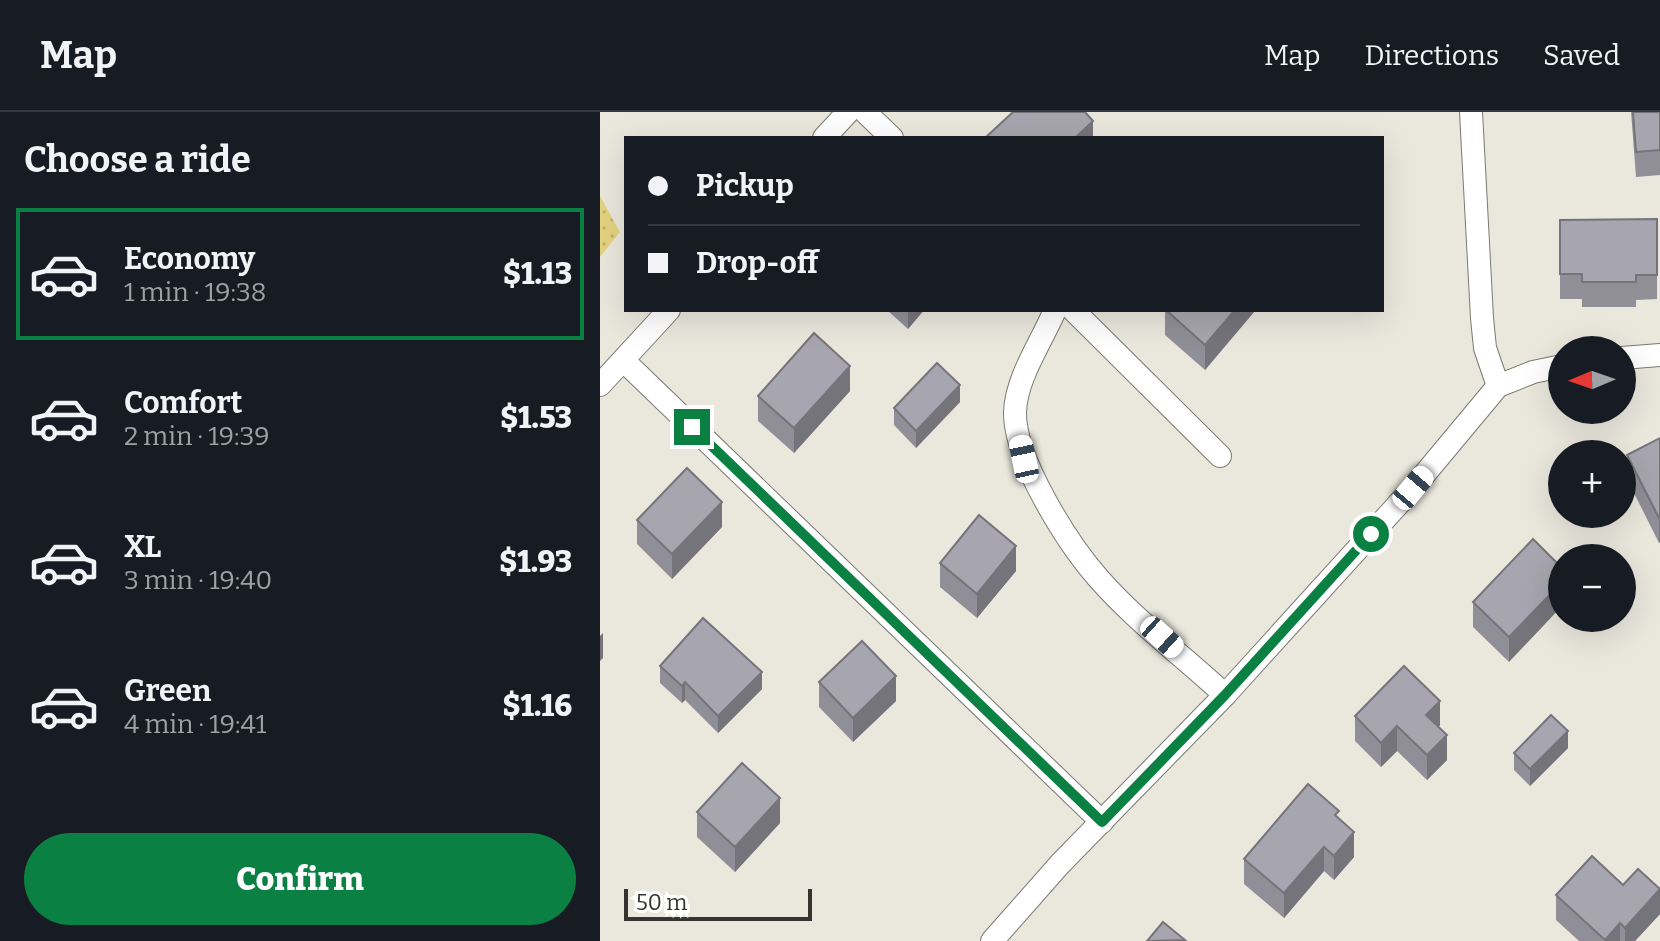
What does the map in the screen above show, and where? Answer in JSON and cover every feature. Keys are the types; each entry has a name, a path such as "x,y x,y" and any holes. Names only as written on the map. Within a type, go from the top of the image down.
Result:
{"street":[{"path":"826,136 848,112"},
{"path":"865,112 890,136"},
{"path":"1471,112 1482,318 1485,348 1498,386"},
{"path":"600,385 667,312"},
{"path":"1054,312 1018,394 1015,414 1024,459 1040,492 1098,578 1225,695"},
{"path":"1075,312 1220,456"},
{"path":"1636,357 1660,355"},
{"path":"624,361 1102,822"},
{"path":"992,941 1225,695 1413,488 1498,386 1548,369"}],"shaded area":[{"path":"600,196 620,232 600,257"}],"building":[{"path":"1013,112 1085,112 1093,121 1077,136 987,136"},
{"path":"1633,112 1660,112 1660,150 1636,152"},
{"path":"1657,219 1657,275 1636,275 1636,282 1582,282 1582,274 1560,274 1560,220"},
{"path":"1168,312 1233,312 1205,345"},
{"path":"814,333 850,366 794,428 758,396"},
{"path":"937,363 960,385 916,431 894,408"},
{"path":"1660,438 1659,518 1636,473 1636,450"},
{"path":"687,468 722,502 672,554 637,520"},
{"path":"979,515 1016,546 977,594 940,563"},
{"path":"1533,539 1548,554 1548,597 1509,637 1473,602"},
{"path":"703,618 762,672 718,716 685,682 682,686 660,666"},
{"path":"862,641 896,676 853,718 819,682"},
{"path":"1404,666 1440,701 1426,715 1447,735 1427,755 1397,726 1381,743 1355,716"},
{"path":"1551,715 1568,731 1530,769 1514,753"},
{"path":"742,763 780,798 735,847 697,812"},
{"path":"1308,784 1339,811 1335,815 1354,832 1334,856 1324,847 1284,893 1244,859"},
{"path":"1592,856 1623,885 1638,869 1660,889 1625,928 1620,923 1605,940 1556,895"},
{"path":"1163,922 1185,940 1147,941"}],"route":[{"path":"692,427 1102,822 1225,695 1371,534"}]}
